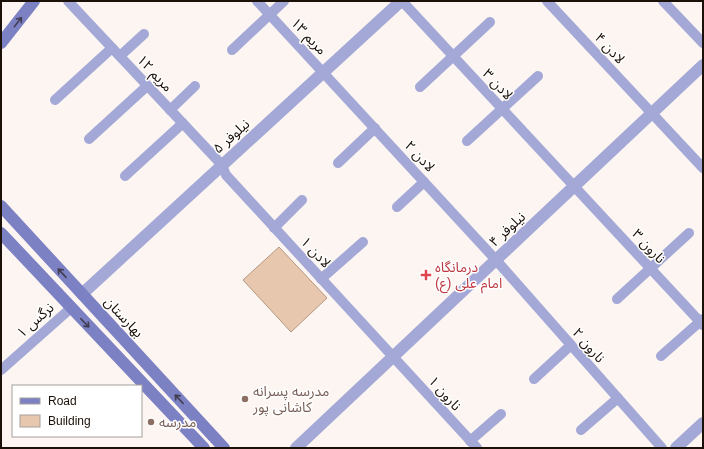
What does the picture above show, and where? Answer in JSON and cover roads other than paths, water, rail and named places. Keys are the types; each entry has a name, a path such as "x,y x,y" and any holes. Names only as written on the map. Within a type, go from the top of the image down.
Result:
{"main road":[{"path":"1,43 34,1"},
{"name":"بهارستان","path":"1,206 224,448"},
{"path":"1,233 70,308 204,448"}],"street":[{"name":"مریم ۱۲","path":"68,1 222,165"},
{"name":"مریم ۱۳","path":"257,1 323,72"},
{"path":"232,50 284,1"},
{"name":"لادن ۳","path":"402,1 574,186"},
{"name":"نیلوفر ۵","path":"82,294 402,1"},
{"name":"لادن ۴","path":"547,1 703,168"},
{"path":"663,1 703,43"},
{"path":"420,87 490,22"},
{"path":"120,56 144,34"},
{"path":"55,100 112,48"},
{"name":"نیلوفر ۴","path":"296,448 703,65"},
{"name":"لادن ۲","path":"323,72 496,260"},
{"path":"467,141 538,76"},
{"path":"89,139 147,86"},
{"path":"170,110 195,86"},
{"path":"125,176 183,123"},
{"path":"338,163 375,128"},
{"name":"لادن ۱","path":"222,165 226,176 393,357"},
{"path":"397,207 424,182"},
{"name":"نارون ۳","path":"574,186 702,322"},
{"path":"274,228 302,200"},
{"path":"617,299 689,233"},
{"path":"321,279 363,242"},
{"name":"نارون ۲","path":"496,260 662,448"},
{"name":"نرگس ۱","path":"1,370 70,308"},
{"path":"661,356 702,322"},
{"path":"534,379 571,345"},
{"name":"نارون ۱","path":"393,357 473,445"},
{"path":"581,430 618,398"},
{"path":"473,445 501,414"},
{"path":"676,448 703,423"}],"place":[{"name":"درمانگاه امام علی (ع)","path":"426,275"},
{"name":"مدرسه پسرانه کاشانی پور","path":"245,399"},
{"name":"مدرسه","path":"151,422"}]}
